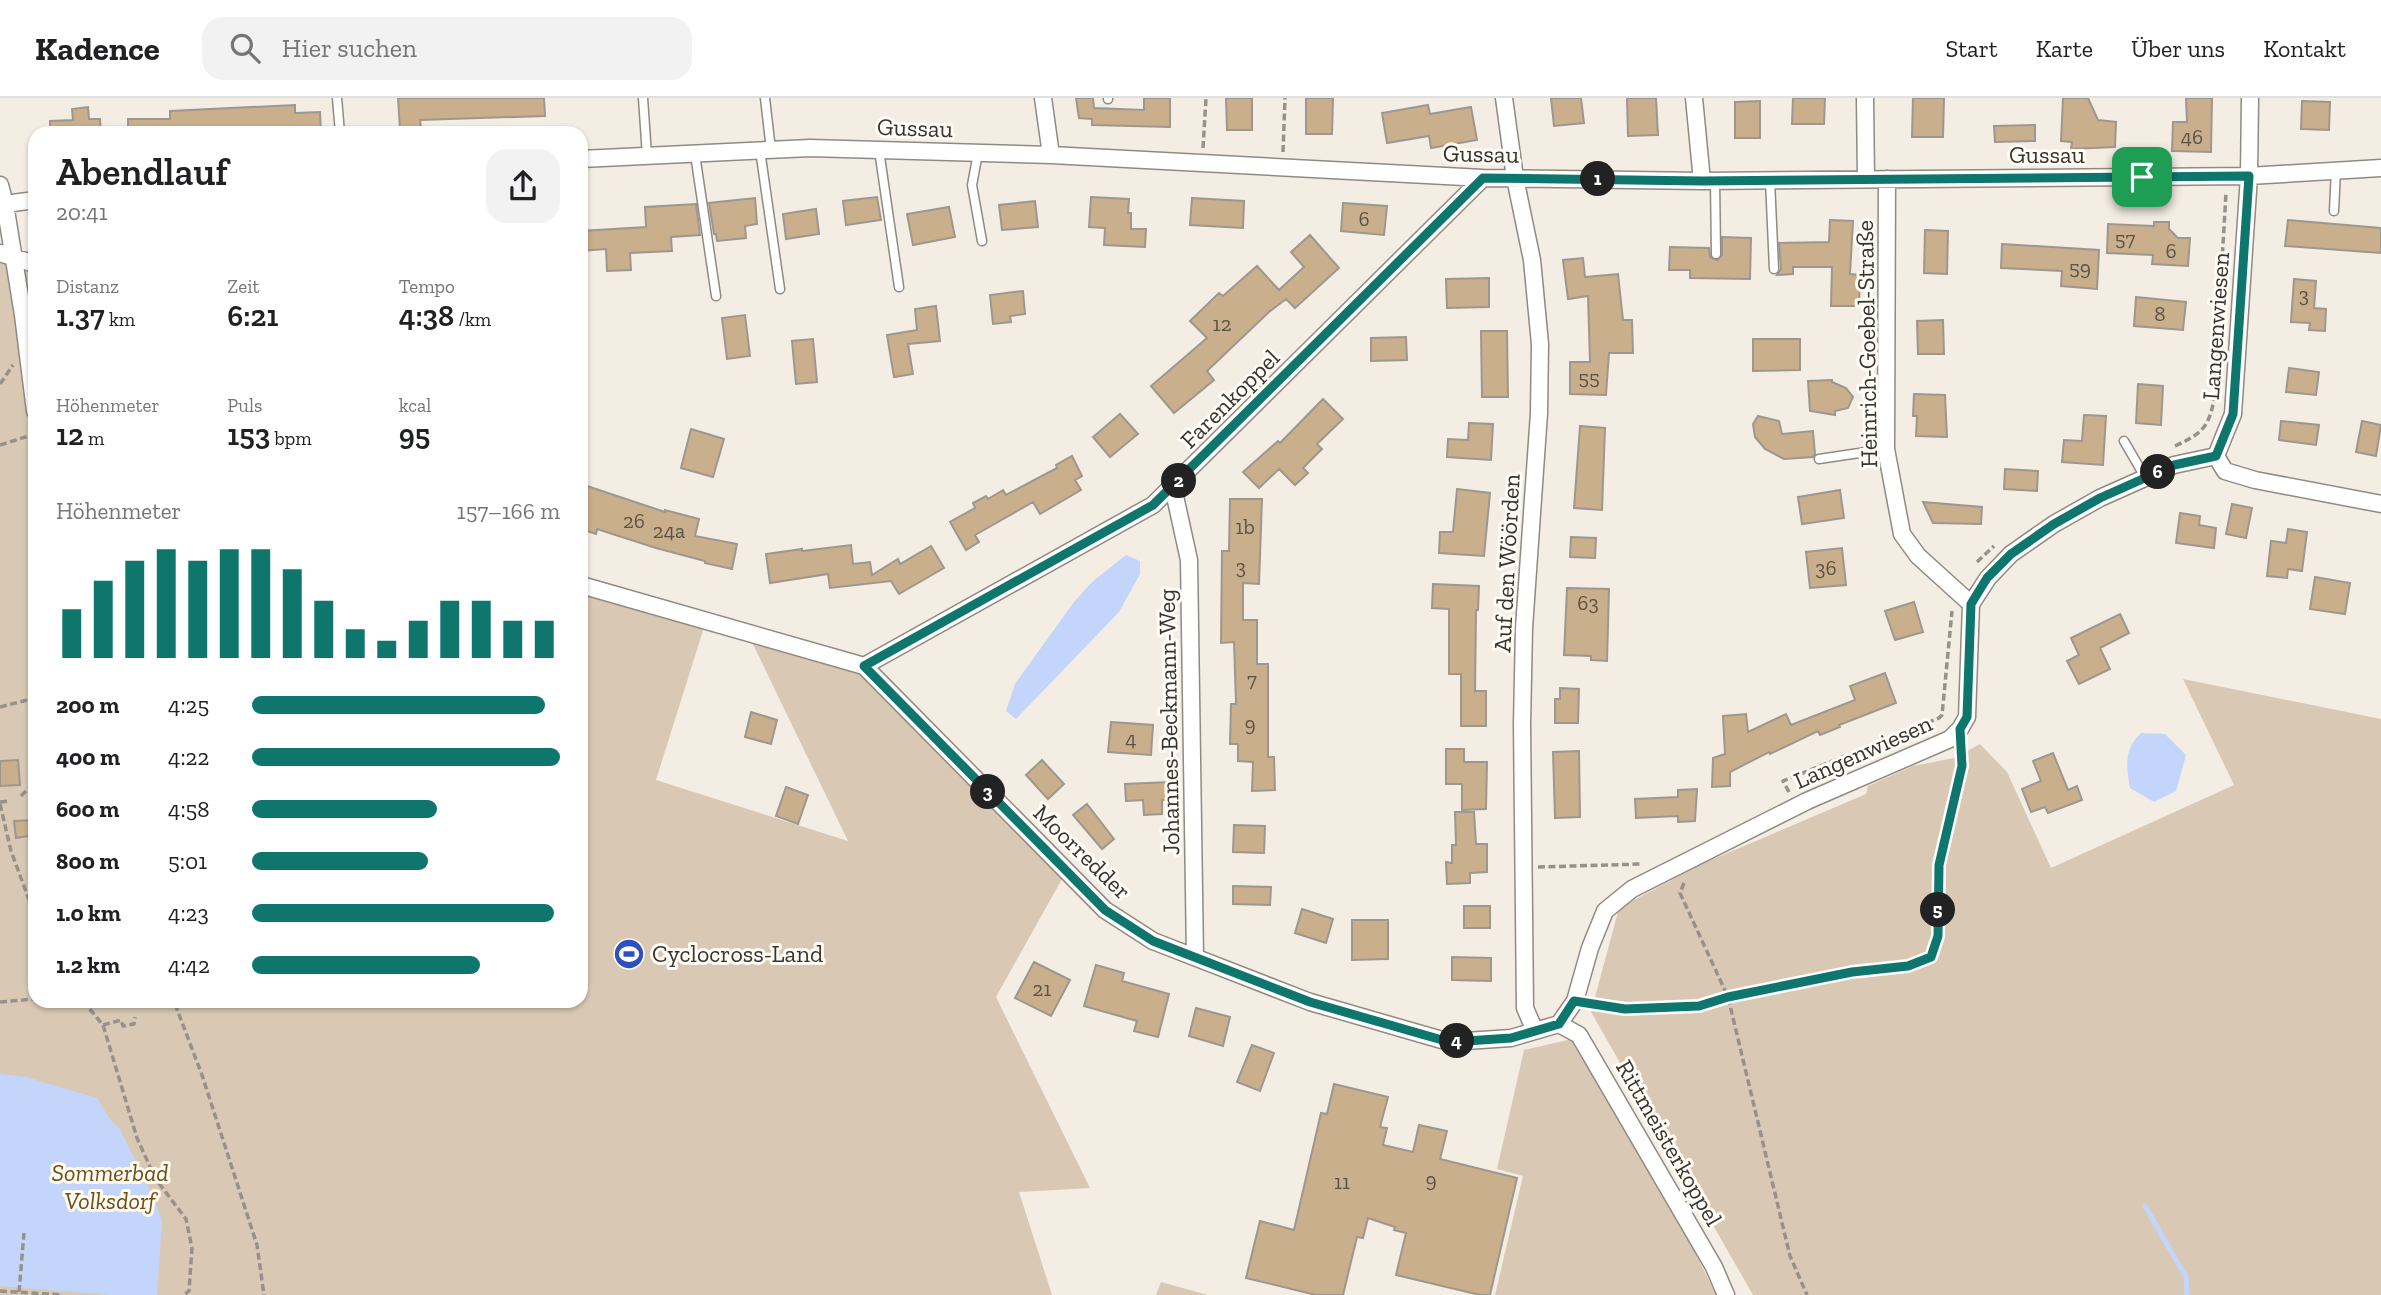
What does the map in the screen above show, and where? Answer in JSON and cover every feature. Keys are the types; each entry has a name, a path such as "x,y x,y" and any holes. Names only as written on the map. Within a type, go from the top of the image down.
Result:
{"street":[{"path":"1044,98 1051,155"},
{"name":"Auf den Wöörden","path":"1504,98 1515,178 1532,260 1540,344 1539,413 1524,628 1522,867 1525,1007 1535,1031"},
{"path":"1694,98 1709,181"},
{"path":"1865,98 1866,179"},
{"name":"Langenwiesen","path":"2216,456 2233,414 2249,176 2250,98"},
{"name":"Gussau","path":"588,159 810,148 1051,155 1483,178 1709,181 2227,177 2381,168"},
{"name":"Farenkoppel","path":"864,666 1153,505 1483,178"},
{"name":"Heinrich-Goebel-Straße","path":"1887,179 1886,449 1902,534 1918,556 1971,604"},
{"path":"0,185 5,204 6,255 23,315 28,355"},
{"path":"5,204 28,201"},
{"path":"6,255 28,262"},
{"path":"1971,604 1987,578 2011,554 2054,524 2100,498 2174,465 2216,456 2225,471 2255,480 2381,504"},
{"name":"Johannes-Beckmann-Weg","path":"1173,487 1189,559 1195,957"},
{"name":"Moorredder","path":"588,587 864,666 1105,910 1153,941 1310,1002 1442,1040 1511,1038 1559,1024"},
{"name":"Langenwiesen","path":"1559,1024 1574,1001 1590,948 1605,911 1632,889 1807,801 1950,739 1960,729 1967,717 1971,604"},
{"name":"Rittmeisterkoppel","path":"1559,1024 1579,1035 1600,1069 1714,1267 1726,1295"}],"lane":[{"path":"337,98 339,126"},
{"path":"643,98 647,156"},
{"path":"765,98 765,150 780,289"},
{"path":"878,150 900,287"},
{"path":"978,153 972,185 982,241"},
{"path":"695,154 716,296"},
{"path":"2334,211 2336,169"},
{"path":"1770,180 1774,269"},
{"path":"1709,181 1716,254"},
{"path":"2124,441 2145,477"},
{"path":"1819,459 1886,449"}],"path":[{"path":"1202,163 1206,98"},
{"path":"1282,168 1285,98"},
{"path":"2188,440 2204,429 2211,415 2214,399 2227,177"},
{"path":"0,445 28,436"},
{"path":"0,707 28,700"},
{"path":"1574,1001 1625,1009 1699,1006 1728,997 1852,972 1908,966 1931,957 1938,936 1939,865 1962,766 1960,729"},
{"path":"21,796 28,789"},
{"path":"10,801 0,803 11,851 28,897"},
{"path":"1522,867 1643,864"},
{"path":"1685,881 1680,893 1728,997 1790,1256 1807,1295"},
{"path":"0,1002 28,1000"},
{"path":"90,1008 103,1026 137,1138 155,1178 186,1219 192,1248 189,1291 184,1295"},
{"path":"177,1008 202,1074 257,1245 264,1295"},
{"path":"103,1026 121,1020 123,1026 134,1024 135,1017"},
{"path":"19,1292 24,1233"},
{"path":"0,1291 63,1295"}],"green space":[{"name":"Sommerbad Volksdorf","path":"0,253 28,267 28,1008 588,1008 588,587 706,621 656,780 848,841 748,634 864,666 1067,870 996,997 1090,1188 1019,1192 1052,1295 0,1295"},
{"path":"2183,679 2381,719 2381,1295 1753,1295 1591,1012 1619,908 1704,863 1866,794 1868,786 1913,766 1954,758 1980,744 2007,772 2051,868 2234,785"},
{"path":"1572,1039 1666,1194 1716,1295 1495,1295 1523,1176 1497,1169 1524,1050"},
{"path":"1161,1282 1208,1295 1156,1295"}],"water":[{"path":"1126,555 1140,561 1140,574 1119,612 1016,719 1006,711 1015,684 1074,602 1092,582"},
{"path":"2141,733 2165,734 2186,755 2176,791 2154,802 2130,788 2129,752"},
{"path":"0,1074 26,1077 97,1098 109,1118 120,1129 162,1221 157,1295 110,1295 0,1286"}],"building":[{"path":"398,98 544,98 545,116 420,120 421,126 400,126"},
{"path":"1076,98 1093,98 1094,108 1144,110 1144,98 1170,98 1170,127 1092,125 1092,119 1079,118"},
{"path":"1226,98 1252,98 1252,130 1227,130"},
{"path":"1306,98 1333,98 1332,134 1306,134"},
{"path":"1551,98 1581,98 1584,123 1554,126"},
{"path":"1627,98 1656,98 1658,135 1628,136"},
{"path":"1793,98 1825,98 1824,124 1792,124"},
{"path":"1913,98 1944,98 1943,137 1912,137"},
{"path":"2063,98 2088,98 2098,120 2116,122 2115,147 2071,149 2072,142 2061,141"},
{"path":"2186,98 2212,98 2211,152 2172,151 2173,122 2187,122"},
{"path":"1760,101 1760,138 1735,138 1735,102"},
{"path":"2302,101 2330,102 2329,130 2301,129"},
{"path":"295,105 295,113 320,112 321,126 128,126 128,119 170,119 170,111"},
{"path":"1428,105 1430,114 1471,107 1477,140 1431,148 1429,136 1387,143 1382,113"},
{"path":"88,107 89,119 100,119 100,126 50,126 50,121 73,120 72,109"},
{"path":"2035,125 2035,141 1995,142 1994,126"},
{"path":"877,197 881,220 846,225 843,201"},
{"path":"1091,197 1129,199 1131,229 1146,229 1145,247 1104,245 1105,228 1089,227"},
{"path":"755,198 757,224 745,226 746,238 717,241 709,203"},
{"path":"1192,198 1244,201 1243,228 1190,225"},
{"path":"1035,201 1038,227 1002,230 999,205"},
{"path":"1343,203 1387,206 1384,235 1341,231"},
{"path":"696,204 700,235 671,237 672,251 630,253 631,270 607,271 606,249 588,250 588,231 646,227 645,207"},
{"path":"949,207 955,237 913,245 907,214"},
{"path":"816,209 819,234 786,239 783,214"},
{"path":"1830,220 1853,221 1850,274 1860,275 1859,306 1831,306 1832,267 1793,267 1793,274 1777,275 1781,269 1779,243 1829,242"},
{"path":"2288,220 2381,228 2381,253 2285,246"},
{"path":"2154,222 2169,222 2169,229 2178,238 2190,238 2188,266 2152,264 2153,255 2107,253 2108,224 2154,226"},
{"path":"1925,230 1948,231 1947,274 1924,273"},
{"path":"1310,235 1339,268 1295,308 1286,299 1269,312 1207,371 1214,380 1174,413 1151,386 1207,338 1190,321 1219,293 1223,296 1257,266 1279,290 1304,267 1291,252"},
{"path":"1722,237 1751,238 1750,279 1690,278 1690,270 1669,270 1670,247 1709,248 1710,257 1717,260 1722,255"},
{"path":"2002,244 2099,250 2097,289 2061,286 2062,271 2001,268"},
{"path":"1583,258 1585,277 1618,274 1623,320 1632,320 1633,353 1609,353 1606,395 1570,394 1570,362 1590,362 1588,296 1568,299 1563,260"},
{"path":"1489,278 1489,307 1447,308 1446,279"},
{"path":"2294,279 2316,281 2314,308 2326,309 2325,331 2309,330 2310,323 2291,322"},
{"path":"1023,291 1025,314 1010,316 1011,322 993,324 990,295"},
{"path":"2136,297 2186,302 2183,330 2134,326"},
{"path":"936,306 940,341 908,344 913,374 894,377 887,335 917,330 915,309"},
{"path":"745,315 750,356 727,359 722,318"},
{"path":"1943,320 1944,354 1918,354 1917,321"},
{"path":"1481,331 1507,331 1508,397 1482,397"},
{"path":"1406,337 1407,360 1371,361 1371,338"},
{"path":"813,339 817,382 796,384 792,341"},
{"path":"1753,339 1800,339 1800,370 1753,371"},
{"path":"2289,368 2319,372 2316,395 2286,392"},
{"path":"1832,380 1846,388 1853,397 1848,408 1835,411 1835,415 1810,411 1808,381"},
{"path":"2138,384 2163,386 2161,425 2136,423"},
{"path":"1914,394 1945,395 1947,437 1916,436"},
{"path":"1323,399 1343,419 1317,444 1322,449 1303,468 1308,473 1295,485 1279,469 1259,488 1243,472 1278,441 1280,443"},
{"path":"1120,414 1138,434 1110,457 1093,437"},
{"path":"2084,415 2106,416 2103,465 2062,462 2064,440 2082,441"},
{"path":"1758,416 1779,421 1782,434 1813,431 1813,457 1784,459 1765,449 1755,437 1753,424"},
{"path":"2281,421 2319,425 2316,445 2279,440"},
{"path":"2362,421 2381,425 2376,456 2356,452"},
{"path":"1469,423 1493,424 1491,460 1447,457 1448,439 1468,440"},
{"path":"1580,426 1605,428 1602,510 1574,508"},
{"path":"691,429 724,439 713,477 681,468"},
{"path":"1072,456 1082,476 1075,480 1081,490 1040,514 1033,502 975,535 979,542 966,550 950,522 975,508 973,503 986,496 988,499 1003,490 1006,495 1057,468 1056,465"},
{"path":"2005,469 2038,471 2037,491 2004,489"},
{"path":"588,486 665,512 699,519 695,536 737,544 732,569 597,529 596,534 588,531"},
{"path":"1457,489 1490,493 1484,556 1439,553 1440,532 1453,532"},
{"path":"1840,490 1844,518 1802,524 1798,497"},
{"path":"1230,499 1262,499 1259,584 1243,583 1243,620 1257,620 1257,664 1268,664 1268,757 1274,757 1275,790 1252,791 1253,762 1238,761 1238,744 1230,744 1231,704 1236,704 1234,642 1221,643 1222,551 1229,551"},
{"path":"1923,502 1982,507 1981,524 1933,523"},
{"path":"2232,504 2252,508 2246,538 2226,534"},
{"path":"2180,513 2200,516 2199,525 2216,528 2214,548 2176,543"},
{"path":"2288,529 2307,532 2302,571 2288,569 2287,578 2267,576 2271,541 2286,543"},
{"path":"1571,537 1596,538 1595,558 1570,557"},
{"path":"851,545 853,564 870,562 872,575 898,559 900,564 931,546 944,568 899,594 891,581 830,588 828,574 770,583 766,554"},
{"path":"1842,548 1846,585 1810,588 1806,552"},
{"path":"2315,577 2350,583 2345,614 2310,609"},
{"path":"1433,584 1479,586 1475,691 1486,691 1486,726 1461,726 1461,674 1449,674 1449,609 1432,608"},
{"path":"1567,588 1609,589 1607,661 1591,660 1591,656 1564,655"},
{"path":"1914,602 1923,632 1895,640 1885,611"},
{"path":"2120,614 2129,633 2100,648 2110,669 2079,684 2067,661 2079,655 2071,638"},
{"path":"1885,673 1896,703 1820,735 1818,731 1770,754 1769,752 1730,772 1730,786 1712,787 1713,758 1725,754 1723,716 1746,714 1748,732 1786,714 1791,725 1855,700 1850,686"},
{"path":"1560,688 1579,689 1578,723 1555,723 1555,699 1560,699"},
{"path":"751,712 777,720 771,744 745,737"},
{"path":"1111,722 1153,725 1151,755 1108,752"},
{"path":"1446,749 1464,749 1464,762 1487,762 1486,809 1462,810 1462,784 1446,784"},
{"path":"1579,751 1580,817 1555,818 1553,752"},
{"path":"2053,753 2068,790 2077,786 2082,800 2048,813 2045,807 2031,812 2022,789 2041,781 2033,761"},
{"path":"18,760 20,785 0,786 0,761"},
{"path":"1042,760 1064,784 1048,799 1026,775"},
{"path":"1170,782 1171,800 1162,800 1162,814 1144,815 1143,800 1126,801 1125,784"},
{"path":"786,787 808,795 798,824 776,816"},
{"path":"1697,789 1695,821 1678,822 1678,816 1636,818 1635,799 1678,797 1678,790"},
{"path":"1087,804 1114,839 1102,849 1073,815"},
{"path":"1455,812 1474,812 1476,844 1487,844 1487,872 1470,873 1470,883 1447,884 1446,862 1452,863 1452,845 1456,845"},
{"path":"28,820 28,836 16,838 14,821"},
{"path":"1234,825 1265,826 1264,853 1233,852"},
{"path":"1233,886 1271,887 1270,905 1233,904"},
{"path":"1464,906 1490,906 1490,928 1464,928"},
{"path":"1302,909 1333,919 1326,943 1295,933"},
{"path":"1352,920 1388,920 1388,959 1352,960"},
{"path":"1452,957 1491,958 1491,981 1452,980"},
{"path":"1034,962 1070,980 1051,1016 1015,998"},
{"path":"1096,965 1124,973 1122,981 1169,994 1158,1037 1134,1031 1137,1021 1084,1006"},
{"path":"1196,1008 1230,1017 1223,1046 1189,1036"},
{"path":"1252,1045 1274,1053 1260,1091 1237,1082"},
{"path":"1334,1084 1388,1097 1380,1127 1387,1128 1383,1145 1413,1152 1419,1125 1447,1131 1440,1159 1517,1178 1490,1295 1396,1275 1406,1233 1368,1218 1363,1238 1357,1237 1343,1295 1316,1295 1246,1278 1260,1221 1294,1230 1321,1113 1327,1114"}],"waterway":[{"path":"2145,1206 2186,1277 2187,1295"}],"place":[{"name":"Cyclocross-Land","path":"629,954"}],"route":[{"path":"2249,176 2233,414 2216,456 2174,465 2100,498 2054,524 2011,554 1987,578 1971,604 1967,717 1960,729 1962,766 1939,865 1938,936 1931,957 1908,966 1852,972 1728,997 1699,1006 1625,1009 1574,1001 1559,1024 1511,1038 1442,1040 1310,1002 1153,941 1105,910 864,666 1153,505 1483,178 1702,181 2142,177 2249,176"}]}
